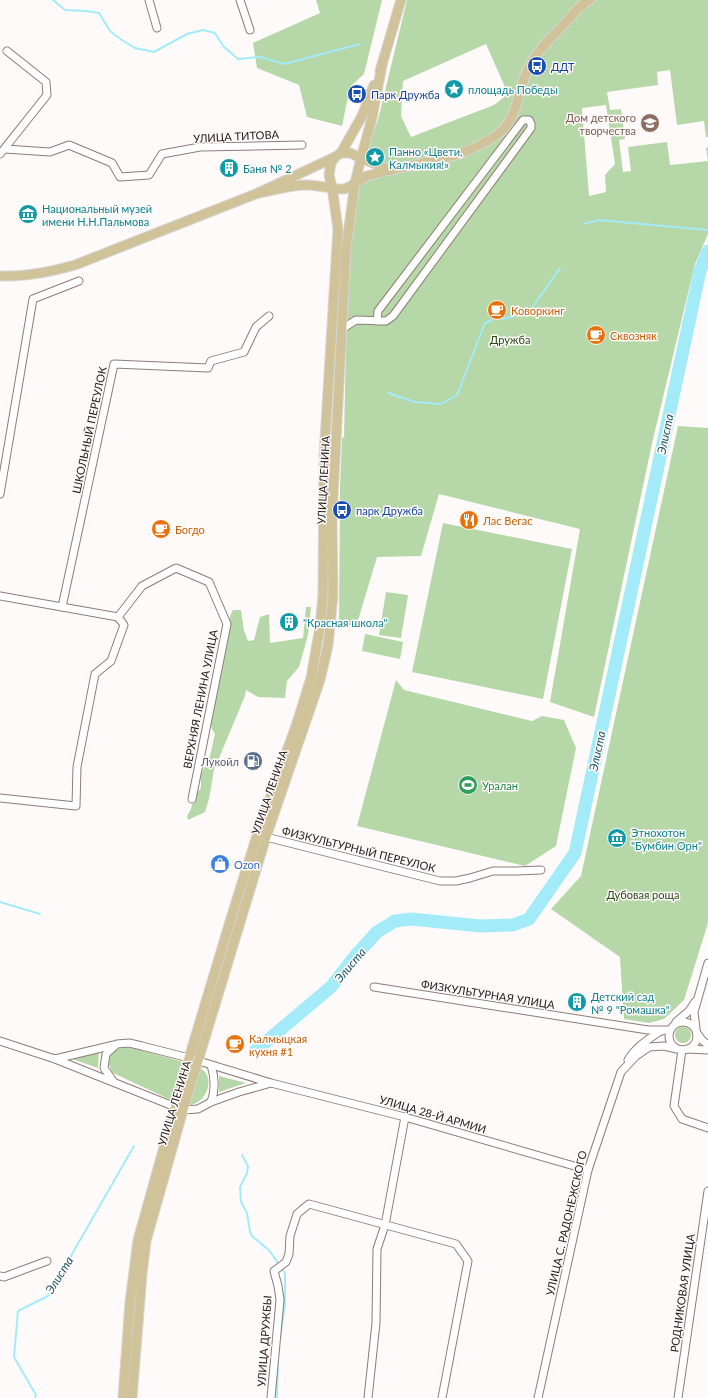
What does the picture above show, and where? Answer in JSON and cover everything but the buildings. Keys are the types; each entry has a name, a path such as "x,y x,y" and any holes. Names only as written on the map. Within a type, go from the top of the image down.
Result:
{"main road":[{"path":"332,187 329,175 331,163 338,155 362,116 382,65 401,0"},
{"path":"258,193 306,185 344,189 367,176 459,154 484,144 500,133 511,119 526,75 540,49 578,8 590,0"},
{"path":"355,183 372,118 382,65"},
{"path":"0,276 29,276 52,272 75,265 258,193 338,155 350,153 390,170"},
{"name":"УЛИЦА ЛЕНИНА","path":"123,1398 130,1302 138,1240 179,1108 199,1061 266,837 320,680 328,645 333,595 332,516 346,249 355,183"},
{"name":"УЛИЦА ЛЕНИНА","path":"132,1398 146,1241 179,1108 189,1058 260,826 297,723 311,678 320,627 323,595 324,456 338,229 332,187"}],"street":[{"path":"149,0 157,28"},
{"path":"240,0 250,30"},
{"name":"УЛИЦА ТИТОВА","path":"2,151 47,95 46,82 7,51"},
{"path":"342,329 356,320 376,321 386,321 393,316 531,128 531,124 528,120 523,120 378,311 376,321"},
{"name":"УЛИЦА ТИТОВА","path":"2,151 50,152 70,145 112,163 120,177 149,175 162,154 200,147 302,145"},
{"path":"0,494 33,299 79,281"},
{"name":"ШКОЛЬНЫЙ ПЕРЕУЛОК","path":"62,607 114,364 208,368 211,361 244,352 256,327 269,316"},
{"name":"ВЕРХНЯЯ ЛЕНИНА УЛИЦА","path":"118,617 142,586 176,568 209,582 226,624 192,799"},
{"path":"0,596 118,617 124,626 111,661 95,674 77,767 76,806 0,798"},
{"name":"ФИЗКУЛЬТУРНЫЙ ПЕРЕУЛОК","path":"266,837 440,881 456,881 492,871 541,870"},
{"path":"682,1049 691,1048 696,1041 694,1012 708,963"},
{"name":"ФИЗКУЛЬТУРНАЯ УЛИЦА","path":"374,988 648,1030 670,1030"},
{"path":"698,997 689,1011 670,1030 669,1038 670,1043 682,1049 708,1050"},
{"path":"675,1024 684,1021 689,1022 702,1040 708,1045"},
{"path":"621,1072 631,1054 642,1044 659,1032 670,1030"},
{"path":"0,1041 55,1059 179,1108 198,1109 211,1102 271,1083"},
{"path":"113,1081 104,1068 106,1054 117,1044"},
{"name":"УЛИЦА 28-Й АРМИИ","path":"55,1059 117,1044 135,1044 189,1058 271,1083 405,1117 588,1170"},
{"name":"УЛИЦА С. РАДОНЕЖСКОГО","path":"538,1398 588,1170 621,1072 636,1056 649,1048 664,1046 682,1049"},
{"path":"682,1049 674,1106 682,1118 708,1128"},
{"path":"211,1065 215,1078 214,1094 211,1102"},
{"path":"368,1398 376,1323 377,1249 385,1225 405,1117"},
{"name":"РОДНИКОВАЯ УЛИЦА","path":"678,1398 708,1191"},
{"name":"УЛИЦА ДРУЖБЫ","path":"271,1398 280,1300 274,1271 286,1262 289,1254 290,1236 297,1214 309,1204 385,1225"},
{"path":"385,1225 456,1244 468,1261 442,1398"},
{"path":"0,1276 4,1276 47,1261"}],"green space":[{"path":"316,0 382,0 364,74 350,87 342,126 307,117 299,85 257,68 253,43 320,13"},
{"name":"Дружба","path":"407,0 586,0 586,2 596,0 708,0 708,137 706,137 704,121 677,125 670,70 657,72 658,85 607,92 610,110 621,109 625,139 619,140 623,172 631,171 628,147 667,142 670,165 708,161 708,234 695,264 653,439 594,717 550,702 580,529 439,494 421,556 377,557 356,627 339,623 340,487 342,438 344,437 348,257 358,185 389,167 374,162 367,147 378,120","holes":["486,44 508,94 494,105 411,137 401,116 403,81","606,105 615,164 605,175 606,192 589,196 582,108"]},
{"path":"708,147 708,161 706,148"},
{"name":"Дубовая роща","path":"678,426 708,428 708,923 684,1000 664,1019 649,1023 624,1019 620,957 551,909 581,876"},
{"path":"443,523 572,549 543,699 412,672"},
{"path":"386,592 408,595 401,638 379,635"},
{"path":"306,607 311,607 308,635 299,667 287,681 285,698 258,697 246,690 245,696 214,770 205,812 188,820 187,816 198,791 201,788 201,774 210,756 215,734 210,721 230,616 233,610 241,610 244,631 248,641 254,640 260,617 269,614 270,643 303,638"},
{"path":"365,634 403,642 400,659 362,651"},
{"name":"Уралан","path":"396,680 404,690 532,721 542,716 564,720 576,748 556,846 525,866 357,826"},
{"path":"680,1027 686,1027 691,1032 689,1041 686,1043 680,1043 675,1038 675,1032"},
{"path":"123,1047 145,1051 183,1062 171,1100 113,1073 109,1064 110,1057 114,1051"},
{"path":"99,1052 98,1068 72,1059"},
{"path":"200,1068 205,1072 208,1078 207,1090 200,1100 194,1104 188,1105"},
{"path":"219,1076 246,1083 219,1092"}],"waterway":[{"path":"53,0 65,10 99,13 110,31 122,40 135,48 154,52 187,34 203,30 215,33 223,46 238,59 260,57 284,64 360,44"},
{"path":"584,224 598,220 708,230"},
{"name":"Элиста","path":"255,1051 331,987 356,955 377,932 395,921 411,919 480,926 513,925 529,919 575,853 700,271 708,251"},
{"path":"521,314 530,311 560,268"},
{"path":"503,319 514,316"},
{"path":"388,393 415,402 441,404 457,395 485,323 492,320"},
{"path":"0,902 40,914"},
{"name":"Элиста","path":"35,1398 36,1395 14,1357 18,1311 48,1296 134,1146"},
{"path":"242,1155 248,1166 247,1173 240,1187 241,1202 247,1213 250,1232 253,1237 269,1250 285,1273 285,1303 280,1339"},
{"path":"277,1398 278,1359"}],"place":[{"name":"ДДТ","path":"537,66"},
{"name":"площадь Победы","path":"454,89"},
{"name":"Парк Дружба","path":"357,94"},
{"name":"Дом детского творчества","path":"650,123"},
{"name":"Панно «Цвети, Калмыкия!»","path":"375,157"},
{"name":"Баня № 2","path":"229,168"},
{"name":"Национальный музей имени Н.Н.Пальмова","path":"28,214"},
{"name":"Коворкинг","path":"497,310"},
{"name":"Сквозняк","path":"596,335"},
{"name":"парк Дружба","path":"342,510"},
{"name":"Лас Вегас","path":"469,520"},
{"name":"Богдо","path":"161,529"},
{"name":"\"Красная школа\"","path":"289,622"},
{"name":"Лукойл","path":"253,761"},
{"name":"Уралан","path":"468,785"},
{"name":"Этнохотон \"Бумбин Орн\"","path":"617,838"},
{"name":"Ozon","path":"220,864"},
{"name":"Детский сад № 9 \"Ромашка\"","path":"577,1002"},
{"name":"Калмыцкая кухня #1","path":"235,1044"}]}
